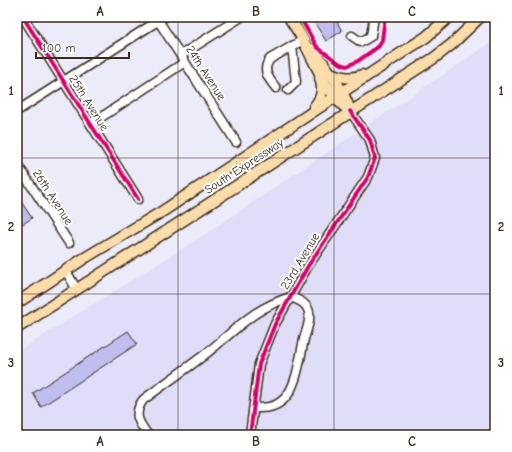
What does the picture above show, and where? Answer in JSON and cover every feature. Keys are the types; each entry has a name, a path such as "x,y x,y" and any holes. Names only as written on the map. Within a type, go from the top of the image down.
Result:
{"main road":[{"name":"23rd Avenue","path":"289,17 304,42 317,69 350,111"},
{"name":"South Expressway","path":"17,303 169,206 426,37 449,17"},
{"name":"South Expressway","path":"17,328 434,58 451,45 480,17"},
{"name":"23rd Avenue","path":"304,42 318,57 328,72 338,94"},
{"path":"307,115 316,105 323,93 323,86 317,69"},
{"path":"328,72 338,76 350,78 359,77 377,69"}],"street":[{"name":"25th Avenue","path":"22,17 138,199"},
{"path":"91,124 241,17"},
{"path":"352,36 360,42 371,36 374,17"},
{"path":"17,111 159,18"},
{"name":"24th Avenue","path":"159,18 183,59 236,142"},
{"path":"276,88 267,74 265,68 266,64 270,59 292,46 304,42"},
{"path":"288,90 296,82 292,46"},
{"name":"23rd Avenue","path":"250,435 259,364 275,324 312,260 368,177 375,158 370,140 350,111"},
{"name":"26th Avenue","path":"17,164 69,243"},
{"path":"66,271 77,290"},
{"path":"148,435 141,426 137,417 138,407 143,400 204,356 231,331 261,308 290,297 303,303 309,312 298,369 286,398 282,402 269,408 254,408"}],"shaded area":[{"path":"495,40 495,435 17,435 17,352 204,235"}],"building":[{"path":"311,17 334,17 342,31 326,41"},
{"path":"20,200 32,218 23,224 17,216 17,203"},
{"path":"128,331 137,344 41,407 33,393"}],"tunnel":[{"path":"276,88 288,90"}],"cycle path":[{"path":"23,17 138,199"},
{"path":"300,17 317,47 339,63 347,66 358,61 379,46 382,40 385,17"},
{"path":"250,435 259,364 275,324 308,266 368,177 375,158 370,140 350,111"}]}
